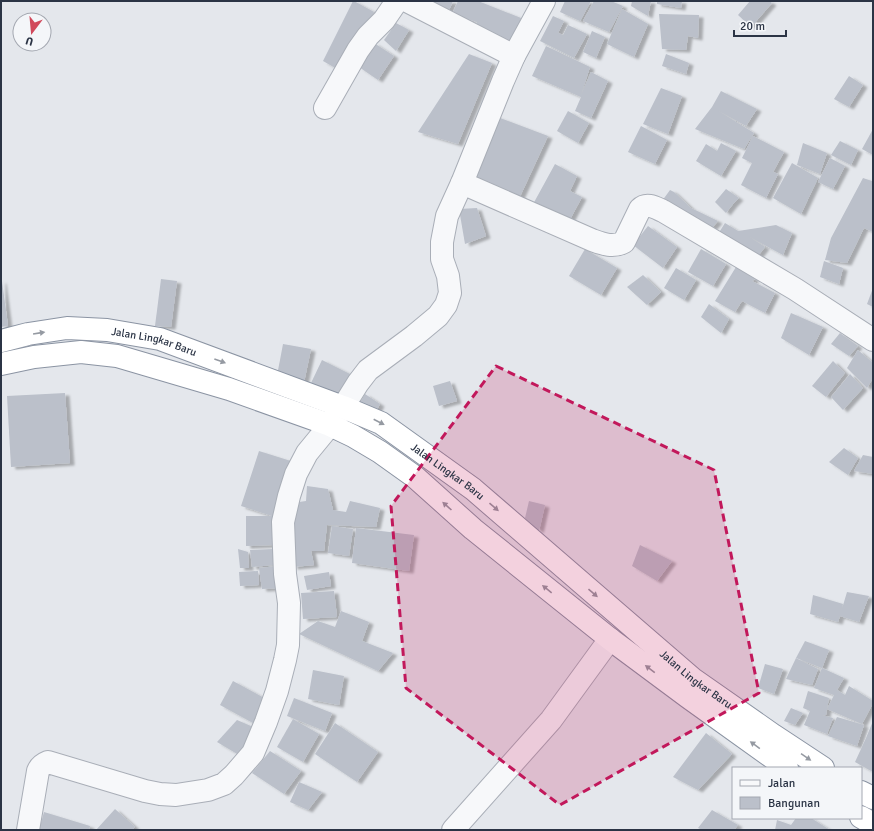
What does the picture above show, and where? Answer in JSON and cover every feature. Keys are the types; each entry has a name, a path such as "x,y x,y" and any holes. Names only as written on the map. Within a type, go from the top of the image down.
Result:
{"highway":[{"name":"Jalan Lingkar Baru","path":"1,341 28,334 67,328 108,330 160,339 343,407 381,423 474,489 693,679 821,767"},
{"name":"Jalan Lingkar Baru","path":"1,364 34,357 81,352 118,356 229,389 330,425 353,436 380,452 415,478 472,529 610,639 785,767"},
{"path":"862,792 873,798"},
{"path":"862,818 873,824"}],"street":[{"path":"325,108 358,50 368,36 384,20 397,1"},
{"path":"407,1 514,56"},
{"path":"28,830 38,771 43,764 48,762 160,794 176,795 208,790 224,784 253,753 277,691 288,645 289,603 285,574 283,522 296,474 307,454 330,425 368,370 438,316 446,305 450,293 448,276 442,258 442,242 447,216 514,56 544,1"},
{"path":"462,183 592,240 613,246 624,242 640,209 643,206 654,207 795,289 873,340"},
{"path":"453,830 551,720 610,639"}],"highlighted area":[{"path":"496,366 714,470 759,693 560,805 406,688 391,506"}],"building":[{"path":"353,1 374,12 339,70 323,61"},
{"path":"424,1 453,1 447,15"},
{"path":"458,1 478,1 521,18 511,43 474,31 477,22 452,14"},
{"path":"565,1 591,1 580,21 560,12"},
{"path":"594,1 611,1 623,6 609,32 583,21"},
{"path":"632,1 651,1 648,16 631,6"},
{"path":"657,1 682,1 681,8 657,4"},
{"path":"750,1 769,1 772,3 751,27 738,15"},
{"path":"622,9 648,24 634,57 607,44"},
{"path":"659,14 699,15 698,38 688,36 686,50 662,49"},
{"path":"553,16 564,21 558,33 563,35 568,25 587,34 574,58 540,41"},
{"path":"396,23 409,30 396,51 384,40"},
{"path":"592,31 605,37 596,58 583,52"},
{"path":"374,43 394,56 378,80 359,67"},
{"path":"546,46 590,67 581,95 591,72 608,81 591,118 575,111 581,97 532,76"},
{"path":"469,54 492,63 458,144 418,132"},
{"path":"666,54 689,63 686,74 662,66"},
{"path":"849,76 863,85 849,107 834,99"},
{"path":"661,88 682,96 668,134 643,124"},
{"path":"721,91 757,109 746,126 717,110 754,133 744,149 695,129 712,107"},
{"path":"568,111 589,123 578,143 557,131"},
{"path":"495,116 548,136 517,203 470,182"},
{"path":"641,126 667,140 655,164 628,152"},
{"path":"873,129 873,155 862,149"},
{"path":"753,136 784,152 773,172 778,174 766,198 741,185 752,163 742,158"},
{"path":"840,141 858,150 851,165 831,155"},
{"path":"721,143 736,151 721,176 696,161 706,144 717,151"},
{"path":"803,143 827,153 820,174 797,165"},
{"path":"830,158 845,166 833,189 818,182"},
{"path":"792,163 818,178 801,214 773,198"},
{"path":"555,164 577,176 570,191 582,197 567,225 532,206"},
{"path":"863,178 873,182 873,232 864,228 847,263 825,260 831,238"},
{"path":"726,189 739,198 726,213 715,202"},
{"path":"670,190 691,208 718,221 712,228 662,201"},
{"path":"477,208 486,236 465,244 459,209"},
{"path":"725,223 738,231 776,225 792,233 783,255 748,236 765,247 758,256 718,234"},
{"path":"648,226 677,247 663,268 633,245"},
{"path":"585,249 617,268 601,295 569,276"},
{"path":"701,249 726,264 713,286 688,272"},
{"path":"824,261 843,268 839,284 820,277"},
{"path":"736,267 755,279 752,281 775,293 765,313 742,301 735,312 715,301"},
{"path":"676,268 696,280 684,300 664,288"},
{"path":"643,275 661,292 647,305 627,287"},
{"path":"161,279 177,281 171,327 155,326"},
{"path":"1,281 8,326 1,327"},
{"path":"873,288 873,307 867,304"},
{"path":"709,304 729,319 721,333 701,317"},
{"path":"791,313 823,327 809,355 781,338"},
{"path":"840,333 858,346 849,356 831,344"},
{"path":"283,344 311,349 303,387 276,381"},
{"path":"858,350 873,363 873,378 867,388 847,368"},
{"path":"322,360 350,374 339,397 311,383"},
{"path":"833,361 845,373 826,397 812,386"},
{"path":"850,374 863,388 843,410 831,397"},
{"path":"450,381 457,401 439,406 433,386"},
{"path":"65,393 70,463 11,467 7,396"},
{"path":"365,394 380,404 374,415 356,409"},
{"path":"844,448 858,458 848,475 829,462"},
{"path":"259,451 294,462 276,517 273,516 273,545 246,546 246,516 272,516 241,506"},
{"path":"863,455 873,457 873,474 854,471"},
{"path":"307,486 328,489 333,510 346,512 350,501 380,508 376,527 327,525 324,551 311,551 314,565 293,567 292,503 306,501"},
{"path":"529,501 545,505 539,531 525,518"},
{"path":"332,526 353,529 349,556 328,553"},
{"path":"356,528 414,535 409,571 352,563"},
{"path":"640,545 672,561 657,581 632,566"},
{"path":"238,549 248,552 249,568 240,568"},
{"path":"273,549 274,565 252,567 250,550"},
{"path":"278,566 280,588 262,589 259,568"},
{"path":"258,571 259,585 240,586 239,572"},
{"path":"329,572 331,586 307,590 304,576"},
{"path":"334,591 337,617 303,619 301,593"},
{"path":"847,592 869,596 859,622 840,616 838,622 810,614 813,595 843,604 841,612"},
{"path":"341,611 369,622 362,641 393,653 378,671 299,634 318,621 335,627"},
{"path":"805,641 829,650 822,668 796,658"},
{"path":"796,658 818,669 812,685 786,679"},
{"path":"765,664 783,669 774,694 758,688"},
{"path":"822,668 844,678 837,690 845,695 849,686 873,701 862,724 827,709 834,695 814,688"},
{"path":"313,670 344,676 339,705 308,699"},
{"path":"233,681 266,699 253,723 220,705"},
{"path":"808,691 829,698 826,715 822,715 833,718 827,734 804,725 810,711 803,708"},
{"path":"294,698 332,713 325,731 287,716"},
{"path":"791,708 803,713 795,725 784,721"},
{"path":"837,717 864,725 857,746 828,736"},
{"path":"293,719 319,734 303,762 277,747"},
{"path":"237,720 258,729 239,755 217,742"},
{"path":"873,721 873,772 855,762"},
{"path":"335,723 378,752 357,782 315,754"},
{"path":"706,733 732,754 698,790 673,777"},
{"path":"270,751 301,771 284,794 252,773"},
{"path":"299,782 322,792 308,810 290,802"},
{"path":"115,809 135,827 132,830 96,830"},
{"path":"712,810 738,825 734,830 702,830 698,828"},
{"path":"44,812 90,826 89,830 39,830"},
{"path":"795,819 813,819 830,830 775,830 777,820 791,825"}]}
